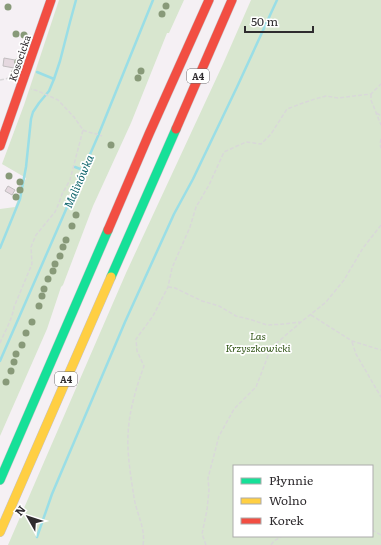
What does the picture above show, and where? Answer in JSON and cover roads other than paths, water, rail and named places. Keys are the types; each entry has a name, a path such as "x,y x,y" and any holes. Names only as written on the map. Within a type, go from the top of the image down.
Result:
{"main road":[{"name":"Kosocicka","path":"0,146 51,0"},
{"name":"A4","path":"0,480 146,141 209,0"},
{"name":"A4","path":"0,532 232,0"}],"waterway":[{"path":"0,248 20,199 26,167 33,112 49,91 54,79 76,0"},
{"name":"Malinówka","path":"0,361 98,136 153,0"},
{"path":"37,537 52,494 125,322 174,214 193,179 277,0"},
{"path":"37,72 54,79"},
{"path":"75,167 83,170"}],"park label":[{"name":"Las Krzyszkowicki","path":"258,340"}]}
